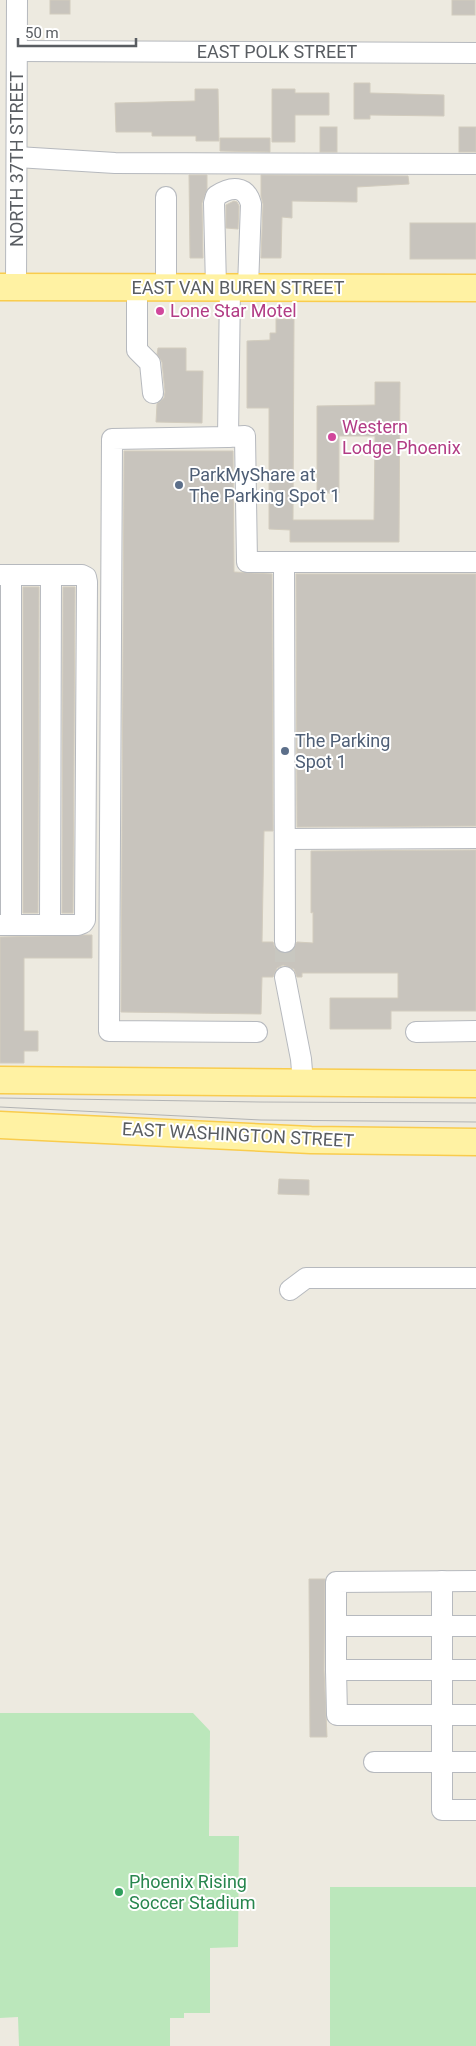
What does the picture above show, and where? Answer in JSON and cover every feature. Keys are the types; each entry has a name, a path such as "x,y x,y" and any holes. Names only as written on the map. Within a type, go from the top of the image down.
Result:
{"main road":[{"name":"EAST VAN BUREN STREET","path":"8,287 476,288"},
{"path":"0,1080 476,1084"},
{"name":"EAST WASHINGTON STREET","path":"0,1125 311,1140 476,1142"}],"street":[{"name":"NORTH 37TH STREET","path":"8,287 17,157 17,0"},
{"name":"EAST POLK STREET","path":"17,51 476,53"},
{"path":"17,157 115,163 476,164"},
{"path":"166,197 166,288"},
{"path":"228,438 231,287"},
{"path":"137,288 137,350 150,363 153,393"},
{"path":"257,1032 109,1031 112,439 228,438 245,436 247,562 476,562"},
{"path":"284,562 285,942"},
{"path":"6,575 82,575 86,577 86,915 83,924 6,925 6,575"},
{"path":"50,925 51,575"},
{"path":"285,839 476,838"},
{"path":"285,977 301,1059 303,1083"},
{"path":"416,1032 476,1031"},
{"path":"290,1290 306,1278 476,1278"},
{"path":"442,1581 442,1810 476,1810"},
{"path":"476,1581 336,1582 337,1715 476,1715"},
{"path":"336,1626 476,1626"},
{"path":"336,1670 476,1670"},
{"path":"374,1762 476,1762"}],"green space":[{"name":"Phoenix Rising Soccer Stadium","path":"0,1713 193,1713 210,1731 209,1836 239,1836 238,1947 210,1948 210,2013 184,2013 184,2018 170,2018 170,2046 19,2046 18,2017 0,2018"},
{"path":"330,1887 476,1887 476,2046 330,2046"}],"building":[{"path":"50,0 70,0 70,14 50,14"},
{"path":"452,0 475,0 475,15 452,15"},
{"path":"354,83 370,83 370,93 444,95 444,116 370,115 370,119 354,119"},
{"path":"195,89 218,89 219,141 196,141 196,136 152,136 152,132 116,132 115,103 195,101"},
{"path":"272,89 295,89 295,93 329,93 329,115 295,115 295,142 272,142"},
{"path":"320,127 337,127 337,152 320,152"},
{"path":"459,127 476,127 476,152 459,152"},
{"path":"220,138 270,138 270,152 220,151"},
{"path":"189,175 207,175 207,190 202,203 203,258 190,258"},
{"path":"261,175 408,176 409,184 357,187 357,202 292,201 292,218 282,217 281,258 261,258 263,204"},
{"path":"234,201 239,206 238,229 226,228 226,205"},
{"path":"410,223 476,223 476,259 410,259"},
{"path":"276,319 294,319 293,520 374,520 375,436 339,436 339,493 317,493 317,406 375,405 375,382 400,382 399,542 290,542 290,530 269,529 269,408 247,408 247,341 270,340 270,333 276,333"},
{"path":"158,348 186,348 186,371 203,371 202,423 156,422 157,404 164,398 165,392 162,362 157,354"},
{"path":"124,451 233,451 234,572 272,574 273,831 264,831 262,942 273,942 275,948 285,954 291,952 297,942 313,943 311,851 476,850 476,1011 391,1011 391,1029 330,1029 330,998 398,998 398,973 302,973 302,977 297,977 294,969 283,965 277,968 273,977 262,977 261,1014 121,1012"},
{"path":"296,574 476,574 476,826 297,827"},
{"path":"23,587 39,587 38,913 23,913"},
{"path":"63,587 75,587 73,913 62,913"},
{"path":"92,935 92,958 24,958 24,1031 38,1031 38,1051 24,1051 24,1063 0,1063 0,937"},
{"path":"279,1179 309,1180 309,1195 278,1194"},
{"path":"309,1579 325,1579 324,1670 327,1737 310,1737"}],"tunnel":[{"path":"285,942 285,977"}],"tram line":[{"path":"0,1098 476,1103"},
{"path":"0,1107 261,1120 476,1122"}],"place":[{"name":"Lone Star Motel","path":"160,311"},
{"name":"Western Lodge Phoenix","path":"332,437"},
{"name":"ParkMyShare at The Parking Spot 1","path":"179,485"},
{"name":"The Parking Spot 1","path":"285,751"},
{"name":"Phoenix Rising Soccer Stadium","path":"119,1892"}]}
